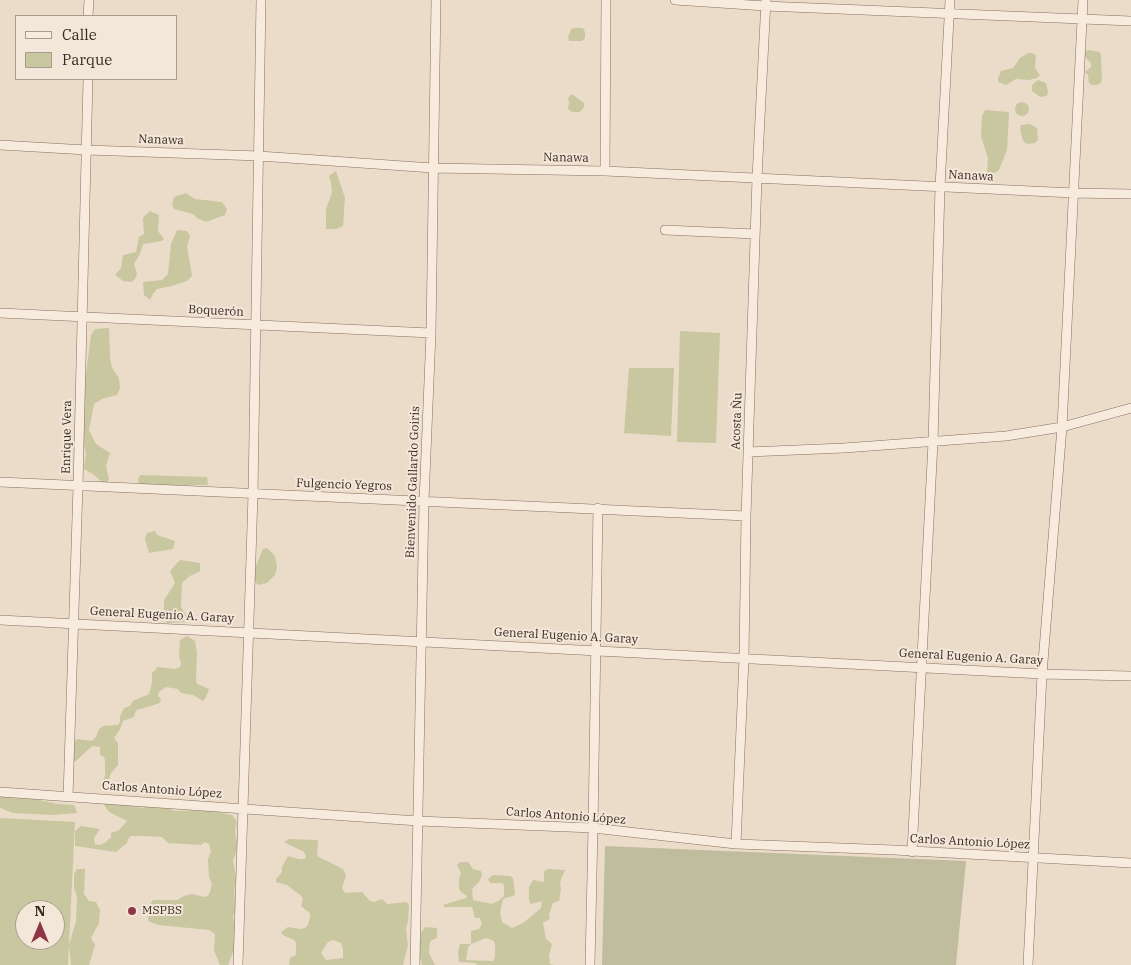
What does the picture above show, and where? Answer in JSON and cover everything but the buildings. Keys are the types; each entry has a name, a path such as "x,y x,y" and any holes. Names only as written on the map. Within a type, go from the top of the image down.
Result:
{"street":[{"path":"88,15 89,0"},
{"path":"238,965 253,494 261,0"},
{"name":"Bienvenido Gallardo Goiris","path":"415,965 424,501 431,333 436,0"},
{"path":"605,172 606,0"},
{"path":"675,0 1131,21"},
{"path":"912,852 933,442 940,187 950,0"},
{"path":"1028,965 1042,674 1062,427 1083,0"},
{"name":"Acosta Ñu","path":"736,844 744,658 746,516 755,234 766,3"},
{"name":"Enrique Vera","path":"68,796 88,80"},
{"name":"Nanawa","path":"0,145 259,156 433,168 605,172 1131,194"},
{"path":"665,230 755,234"},
{"name":"Boquerón","path":"0,312 256,326 431,333"},
{"path":"748,452 1006,436 1062,427 1131,408"},
{"name":"Fulgencio Yegros","path":"0,482 746,516"},
{"path":"590,965 594,828 598,508"},
{"name":"General Eugenio A. Garay","path":"0,620 1042,674 1131,676"},
{"name":"Carlos Antonio López","path":"0,792 418,820 594,828 736,844 1131,863"}],"green space":[{"path":"583,28 585,38 582,41 569,41 568,37 571,29"},
{"path":"1088,50 1100,52 1102,80 1100,84 1092,85 1089,83 1088,75 1085,72 1091,67 1091,63 1084,53"},
{"path":"1028,53 1036,55 1035,68 1040,75 1037,78 1029,80 1016,79 1006,85 998,82 1001,71 1013,68 1020,58"},
{"path":"1038,80 1046,83 1047,96 1040,97 1032,91 1032,85"},
{"path":"572,94 584,103 584,107 580,112 572,112 568,109 568,98"},
{"path":"1019,102 1025,102 1029,109 1025,116 1019,116 1015,112 1015,106"},
{"path":"985,110 1009,112 1007,150 999,170 992,175 987,175 988,158 981,136 982,116"},
{"path":"1030,124 1037,128 1038,140 1035,143 1027,144 1023,141 1020,129 1021,125"},
{"path":"336,171 345,198 343,226 336,229 326,229 326,209 332,193 329,176"},
{"path":"186,193 195,199 222,202 227,209 225,215 206,222 193,214 174,209 172,205 174,197"},
{"path":"150,211 159,215 158,231 164,239 143,244 134,264 137,274 135,279 131,282 123,281 115,275 121,268 123,255 136,252 139,237 144,234 143,218"},
{"path":"177,230 187,231 190,236 187,246 192,276 187,281 157,289 150,300 144,295 143,282 162,280 168,274 171,244"},
{"path":"109,328 110,358 112,368 119,378 120,388 117,395 102,399 94,404 89,430 96,444 110,453 106,466 109,480 105,485 84,469 86,453 81,436 83,397 91,335 95,329"},
{"path":"680,331 720,333 716,443 677,442"},
{"path":"629,368 674,368 671,436 624,433"},
{"path":"140,475 207,477 208,485 140,485 138,480"},
{"path":"155,531 157,535 175,541 173,549 149,553 145,539 147,533"},
{"path":"267,548 275,556 277,567 275,575 267,583 258,585 254,580 255,568 263,549"},
{"path":"180,560 200,563 200,571 182,583 181,607 188,618 186,622 167,623 164,618 164,600 175,583 170,571"},
{"path":"187,636 195,641 197,652 196,680 197,684 209,689 206,697 203,701 193,695 181,693 178,689 166,687 159,692 160,703 137,710 134,717 123,721 114,738 118,743 118,765 111,773 108,783 105,786 100,786 105,776 105,760 100,755 100,747 92,746 75,762 73,761 71,747 77,739 92,741 103,726 118,725 124,708 130,706 133,701 149,694 152,673 158,667 175,669 180,667 180,640"},
{"path":"0,796 31,798 57,804 74,805 77,813 53,815 13,813 0,808"},
{"path":"107,801 142,808 146,806 163,807 176,811 206,810 232,815 237,822 235,830 236,839 240,841 233,861 236,876 234,893 236,909 233,917 237,942 228,965 220,965 214,950 215,934 209,930 158,925 148,921 149,907 153,900 177,900 192,894 208,896 212,884 209,877 208,859 211,852 209,844 205,842 201,845 168,843 162,837 131,836 127,843 116,852 75,846 75,831 81,826 100,829 94,838 95,844 99,845 105,843 111,837 111,833 119,830 127,821 109,812 104,805"},
{"path":"0,818 75,822 69,945 76,921 77,897 74,888 74,874 77,869 85,869 84,894 89,901 96,902 100,910 99,923 91,938 95,945 89,965 71,965 69,946 68,965 0,965"},
{"path":"289,839 318,840 317,856 343,869 346,875 342,888 345,893 362,892 370,901 374,902 382,899 387,904 407,902 409,906 406,929 408,945 403,965 289,965 290,958 296,955 296,943 281,932 288,927 305,928 308,925 310,913 301,906 303,898 300,895 287,885 276,882 288,856 299,859 305,859 306,857 304,852 284,842","holes":["333,940 341,943 343,958 326,960 321,953 328,942"]},
{"path":"460,862 468,862 473,869 481,871 482,875 479,882 472,889 473,900 492,904 498,901 504,896 504,885 502,883 490,883 488,879 493,875 510,876 513,878 515,895 503,899 500,913 502,922 512,928 523,923 541,908 542,901 531,904 529,901 529,887 533,880 544,882 545,870 565,870 560,882 559,901 553,903 549,915 550,919 543,923 546,939 552,944 549,956 550,964 554,965 477,965 475,963 459,962 458,952 460,944 471,944 471,931 479,929 482,924 480,918 475,918 472,907 444,907 443,905 466,898 467,896 459,889 461,873 457,865","holes":["486,938 494,941 495,958 493,961 466,960 468,947"]},
{"path":"425,927 437,928 437,938 430,941 429,953 435,965 422,965 419,954 421,933"}],"shaded area":[{"path":"605,846 966,861 956,965 602,965"}],"place":[{"name":"MSPBS","path":"132,911"}]}
